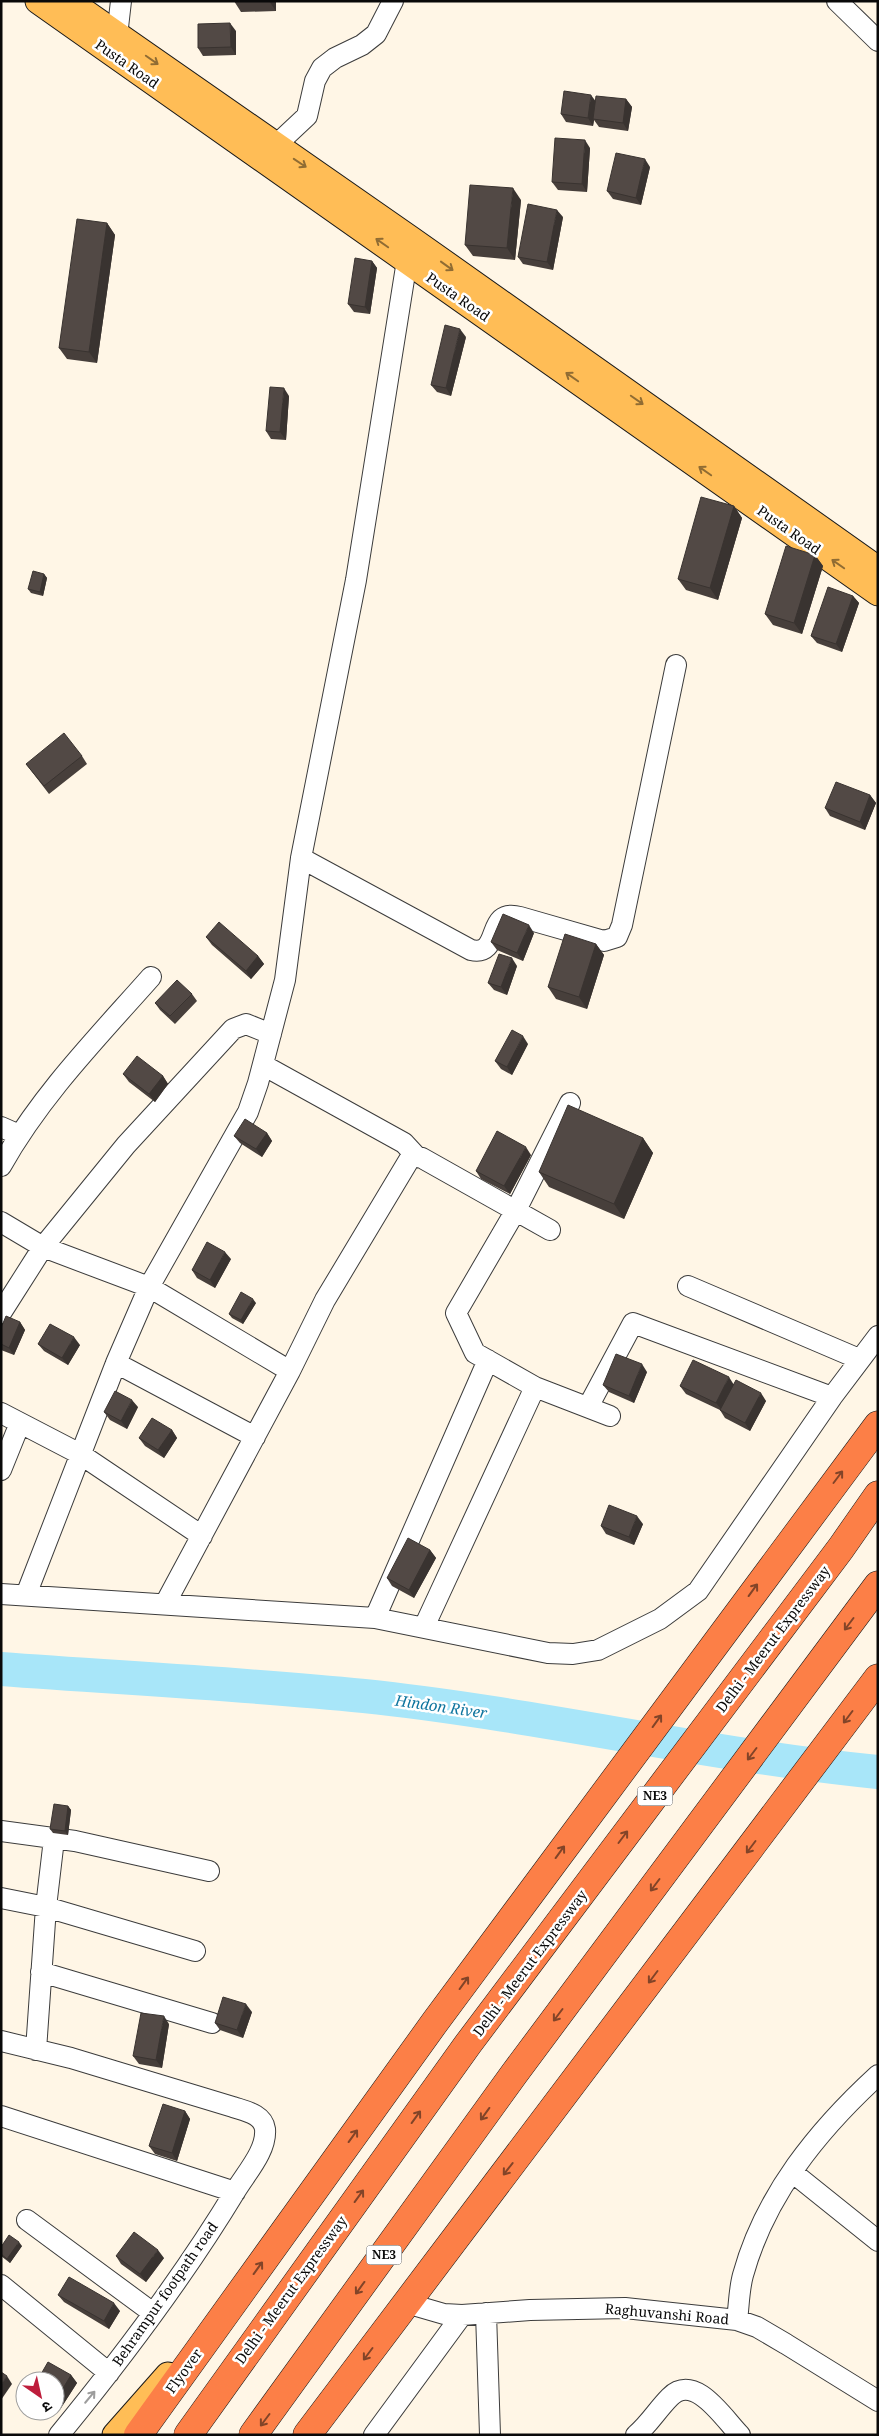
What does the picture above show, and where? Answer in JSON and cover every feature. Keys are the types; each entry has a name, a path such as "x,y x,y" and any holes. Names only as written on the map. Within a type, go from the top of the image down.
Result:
{"highway":[{"name":"Flyover","path":"138,2435 435,2022 809,1515 878,1425"},
{"name":"Delhi - Meerut Expressway","path":"188,2435 468,2044 841,1548 878,1495"},
{"name":"NE3","path":"254,2435 514,2074 878,1585"},
{"path":"307,2435 878,1678"}],"main road":[{"name":"Pusta Road","path":"38,1 878,569"},
{"name":"Pusta Road","path":"69,1 275,146 408,250 878,593"},
{"path":"115,2435 230,2308"}],"street":[{"path":"117,36 121,1"},
{"path":"275,146 307,116 315,81 322,68 334,58 362,45 376,34 387,17 393,1"},
{"path":"837,1 877,40"},
{"path":"26,1596 116,1363 149,1287 248,1112 263,1065 285,980 301,858 356,580 408,250"},
{"path":"301,858 471,950 482,952 486,949 498,923 502,917 507,915 513,915 604,941 617,937 622,925 676,665"},
{"path":"1,1166 20,1135 58,1082 152,977"},
{"path":"1,1312 43,1247 126,1145 233,1029 246,1024 271,1034"},
{"path":"263,1065 404,1143 416,1156 550,1230"},
{"path":"570,1103 516,1210 456,1313 475,1353 535,1388 610,1416"},
{"path":"1,1127 20,1135"},
{"path":"165,1604 256,1437 330,1292 405,1165 411,1157 416,1156"},
{"path":"1,1222 43,1247 149,1287 290,1371"},
{"path":"688,1286 860,1359"},
{"path":"588,1407 633,1323 832,1397"},
{"path":"1,1594 374,1618 548,1653 573,1654 598,1650 660,1619 698,1591 832,1397 878,1336"},
{"path":"374,1618 488,1360"},
{"path":"116,1363 256,1437"},
{"path":"424,1627 535,1388"},
{"path":"1,1413 80,1454 202,1536"},
{"path":"1,1470 20,1423"},
{"path":"1,1831 54,1839 209,1871"},
{"path":"1,2042 36,2050 46,1907 54,1839"},
{"path":"1,1898 46,1907 195,1950"},
{"path":"41,1972 212,2023"},
{"name":"Behrampur footpath road","path":"36,2050 90,2064 257,2116 263,2121 264,2128 262,2147 210,2233 109,2373 58,2435"},
{"path":"738,2320 742,2277 761,2224 804,2153 844,2107 878,2075"},
{"path":"1,2116 235,2192"},
{"path":"792,2172 878,2242"},
{"path":"27,2220 153,2312"},
{"path":"1,2285 109,2373"},
{"name":"Raghuvanshi Road","path":"406,2303 444,2314 462,2315 625,2308 738,2320 786,2344 878,2401"},
{"path":"486,2313 490,2435"},
{"path":"374,2435 462,2315"},
{"path":"636,2435 650,2423 671,2396 687,2390 697,2392 709,2401 740,2435"}],"building":[{"path":"230,23 231,47 198,48 198,24"},
{"path":"564,91 591,95 588,118 561,114"},
{"path":"596,96 626,99 623,123 593,119"},
{"path":"555,138 585,140 582,184 552,182"},
{"path":"616,153 645,159 636,198 607,191"},
{"path":"470,185 513,188 507,248 465,245"},
{"path":"528,204 557,210 547,262 518,257"},
{"path":"77,219 107,223 89,352 59,348"},
{"path":"355,258 372,261 365,307 348,304"},
{"path":"445,325 460,329 446,388 431,385"},
{"path":"270,387 284,388 280,432 266,431"},
{"path":"701,497 734,506 710,588 678,579"},
{"path":"786,546 815,555 794,623 765,614"},
{"path":"33,571 44,574 40,592 28,589"},
{"path":"828,587 853,596 836,644 811,636"},
{"path":"64,733 82,756 44,786 26,764"},
{"path":"836,782 870,795 860,822 825,808"},
{"path":"503,914 529,925 517,953 491,942"},
{"path":"219,922 258,956 246,971 206,937"},
{"path":"565,934 596,944 579,997 548,987"},
{"path":"499,954 512,958 501,987 488,983"},
{"path":"177,980 192,994 170,1016 155,1003"},
{"path":"512,1030 523,1036 507,1067 495,1061"},
{"path":"137,1056 163,1076 149,1094 123,1074"},
{"path":"568,1105 643,1138 614,1204 539,1172"},
{"path":"245,1119 267,1133 256,1149 234,1136"},
{"path":"497,1131 526,1147 504,1186 476,1171"},
{"path":"207,1242 225,1252 210,1280 192,1270"},
{"path":"241,1292 253,1299 241,1320 229,1314"},
{"path":"6,1316 20,1322 9,1348 1,1344 1,1328"},
{"path":"50,1324 74,1337 62,1358 38,1344"},
{"path":"616,1354 642,1364 629,1396 603,1385"},
{"path":"693,1360 729,1377 716,1403 680,1386"},
{"path":"736,1380 761,1393 745,1423 720,1410"},
{"path":"115,1391 132,1400 121,1421 104,1412"},
{"path":"152,1418 172,1430 158,1450 139,1438"},
{"path":"609,1505 637,1516 629,1537 601,1526"},
{"path":"408,1538 430,1550 409,1590 387,1578"},
{"path":"54,1804 68,1806 65,1831 50,1829"},
{"path":"223,1997 246,2004 237,2030 215,2023"},
{"path":"141,2013 164,2016 156,2060 133,2056"},
{"path":"163,2104 185,2111 172,2153 149,2146"},
{"path":"134,2232 158,2250 140,2274 116,2256"},
{"path":"9,2235 19,2242 7,2259 1,2254 1,2247"},
{"path":"69,2277 114,2303 104,2321 58,2295"},
{"path":"48,2362 64,2371 43,2371"},
{"path":"1,2372 7,2376 1,2385"},
{"path":"65,2372 71,2375 65,2385"}],"waterway":[{"name":"Hindon River","path":"1,1669 364,1696 493,1713 814,1765 878,1772"}]}
